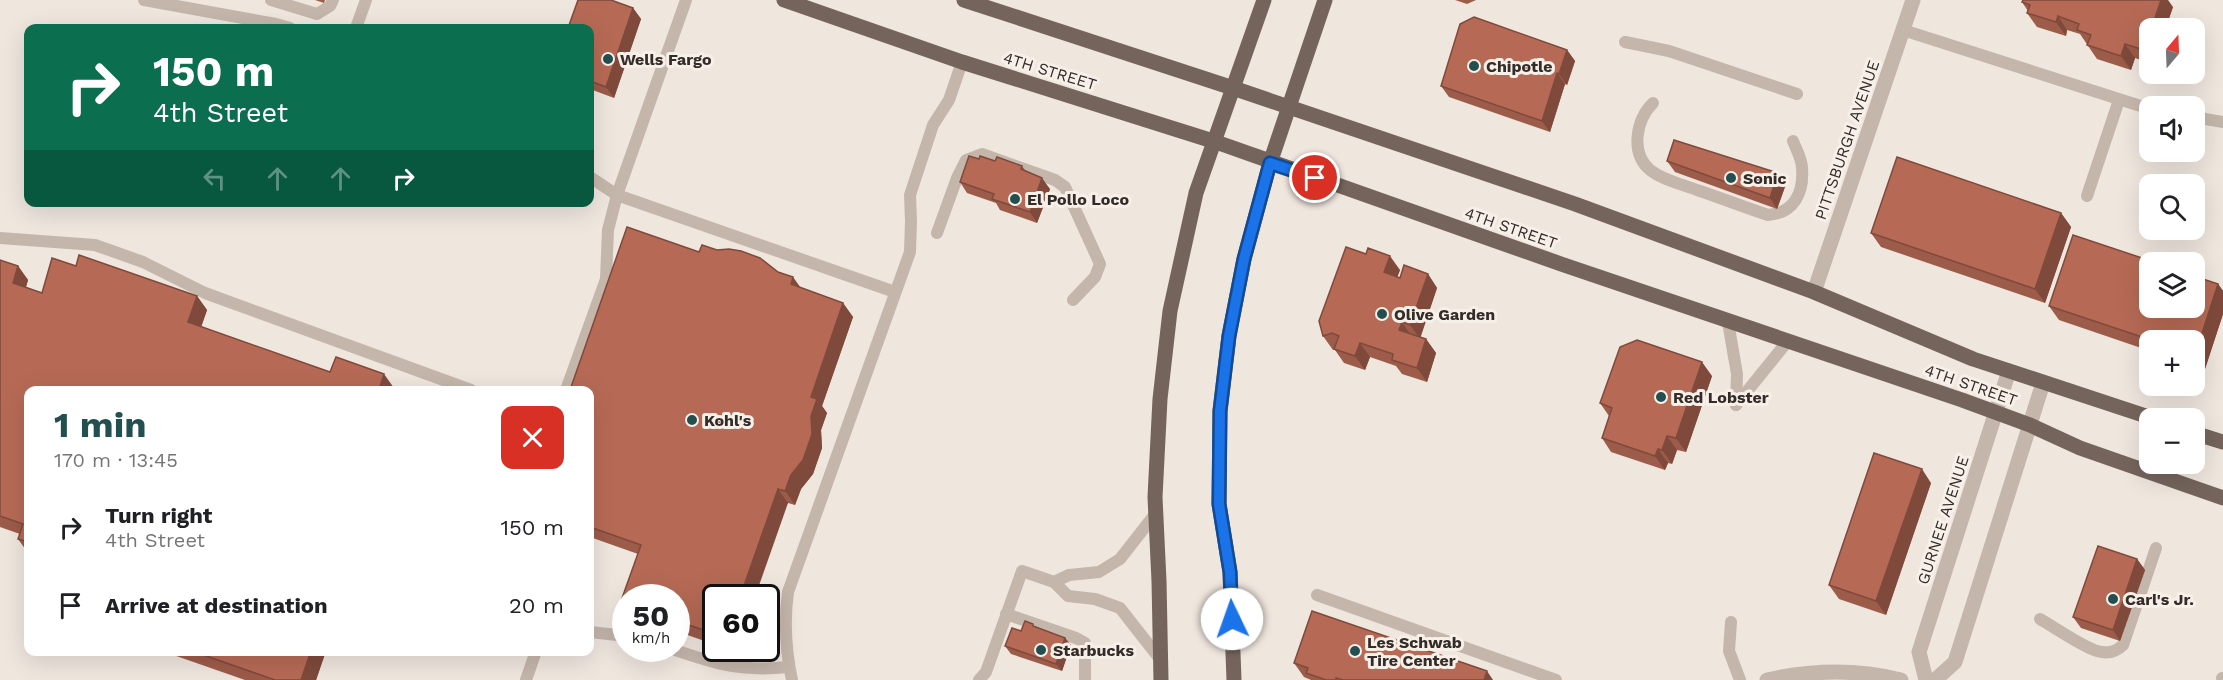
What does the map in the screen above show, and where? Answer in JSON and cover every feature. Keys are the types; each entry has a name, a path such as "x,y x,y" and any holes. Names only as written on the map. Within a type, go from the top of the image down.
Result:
{"main road":[{"name":"4TH STREET","path":"784,0 962,62 1215,142 2030,425 2080,448 2223,498"},
{"name":"4TH STREET","path":"964,0 1575,204 1814,292 1972,359 2139,414"},
{"path":"1161,680 1156,513 1160,399 1170,311 1196,193 1264,0"},
{"path":"1234,680 1230,572 1219,504 1220,411 1229,336 1244,259 1270,163 1325,0"},
{"path":"2205,436 2223,442"}],"street":[{"name":"PITTSBURGH AVENUE","path":"1814,292 1913,0"},
{"name":"GURNEE AVENUE","path":"1926,680 1920,652 2009,371"},
{"path":"1935,680 1955,662 2043,383"},
{"path":"1767,680 1791,675 1835,672 1885,676 1901,680"}],"lane":[{"path":"144,0 276,24"},
{"path":"270,0 317,14 330,6 333,0"},
{"path":"357,24 366,0"},
{"path":"567,386 606,279 608,230 616,195 686,0"},
{"path":"1902,30 2139,106"},
{"path":"1625,42 1670,51 1797,94"},
{"path":"792,680 786,615 788,592 910,252 910,195 933,125 949,100 962,62"},
{"path":"2087,196 2119,100"},
{"path":"1653,103 1645,111 1636,138 1639,153 1649,169 1666,179 1768,215 1781,214 1794,204 1802,184 1802,166 1792,141"},
{"path":"2205,119 2223,122"},
{"path":"938,233 957,178 966,160 982,154 1055,180 1065,187 1100,264 1095,277 1073,300"},
{"path":"594,180 616,195 895,292"},
{"path":"0,238 95,245 143,262 206,293 460,386"},
{"path":"1728,322 1737,374 1736,405 1787,342"},
{"path":"1054,582 1069,575 1099,572 1120,560 1156,513"},
{"path":"2040,619 2097,651 2118,650 2123,645 2156,548"},
{"path":"979,680 986,672 1022,571 1054,582 1068,596 1095,599 1120,608 1160,659"},
{"path":"1317,596 1556,680"},
{"path":"1006,614 1085,643 1085,680"},
{"path":"1731,622 1729,651 1740,680"},
{"path":"594,632 612,634"},
{"path":"690,655 739,669 761,670 789,667"},
{"path":"526,680 534,656"}],"building":[{"name":"Wells Fargo","path":"578,0 611,0 633,8 606,87 594,82 594,24 569,24"},
{"path":"2023,0 2161,0 2155,18 2139,18 2139,48 2125,44 2121,56 2087,45 2091,35 2077,30 2079,24 2058,16 2056,22 2027,13 2030,5 2022,2"},
{"path":"1474,17 1567,50 1542,121 1441,86 1460,24"},
{"path":"1674,140 1778,173 1770,198 1667,161"},
{"name":"El Pollo Loco","path":"969,156 979,159 980,156 995,161 997,157 1022,166 1021,169 1042,178 1030,212 992,199 994,194 960,182"},
{"path":"1897,157 2061,213 2035,289 1871,233"},
{"path":"627,227 699,252 702,245 717,250 741,251 760,258 778,272 793,277 791,284 843,303 811,397 817,399 811,416 812,434 803,460 791,475 785,491 778,489 745,584 702,584 702,629 690,626 690,584 627,584 641,545 594,528 594,386 571,386"},
{"path":"2073,235 2139,257 2139,318 2205,318 2205,280 2218,284 2203,330 2139,330 2139,336 2049,306"},
{"name":"Olive Garden","path":"1346,247 1366,254 1368,248 1390,256 1384,272 1400,278 1404,265 1428,274 1410,325 1402,322 1399,330 1426,339 1417,368 1392,360 1393,354 1360,343 1355,356 1334,349 1339,336 1332,333 1323,336 1319,321"},
{"path":"79,255 197,296 188,322 330,372 336,357 384,374 380,386 24,386 24,541 18,539 23,524 0,516 0,260 18,266 13,283 42,293 52,258 76,266"},
{"name":"Red Lobster","path":"1637,340 1702,362 1676,438 1667,436 1662,450 1658,449 1655,456 1602,438 1612,408 1600,403 1620,347"},
{"path":"1874,453 1922,469 1876,601 1829,585"},
{"name":"Carl's Jr.","path":"2098,546 2137,559 2113,630 2073,617"},
{"name":"Les Schwab Tire Center","path":"1312,611 1487,671 1484,680 1343,680 1336,678 1336,680 1326,680 1306,673 1308,668 1294,663"},
{"name":"Starbucks","path":"1025,621 1065,638 1056,664 1005,646 1012,628 1021,631"},
{"path":"206,656 309,656 301,680 275,680"}],"place":[{"name":"Wells Fargo","path":"608,59"},
{"name":"Chipotle","path":"1474,66"},
{"name":"Sonic","path":"1731,178"},
{"name":"El Pollo Loco","path":"1015,199"},
{"name":"Olive Garden","path":"1382,314"},
{"name":"Red Lobster","path":"1661,397"},
{"name":"Kohl's","path":"692,420"},
{"name":"Carl's Jr.","path":"2113,599"},
{"name":"Starbucks","path":"1041,650"},
{"name":"Les Schwab Tire Center","path":"1355,651"}],"route":[{"path":"1232,619 1230,572 1219,504 1220,411 1229,336 1244,259 1270,163 1315,178"}]}
